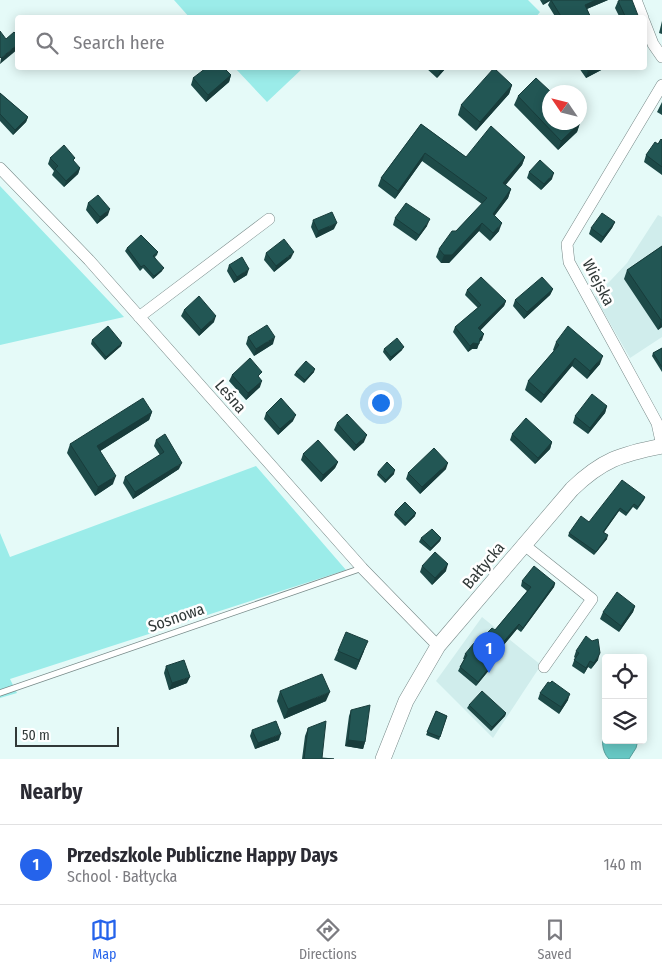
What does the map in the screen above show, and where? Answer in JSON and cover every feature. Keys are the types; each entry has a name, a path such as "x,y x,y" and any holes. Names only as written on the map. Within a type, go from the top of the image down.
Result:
{"street":[{"path":"636,0 642,15"},
{"path":"647,27 653,44 662,57"},
{"name":"Wiejska","path":"662,85 567,244 569,262 659,421 662,446"},
{"name":"Leśna","path":"0,168 68,238 362,568 438,646"},
{"path":"139,317 269,219"},
{"name":"Bałtycka","path":"384,759 406,701 438,646 524,544 591,470 614,458 662,446"},
{"path":"524,544 592,599 544,667"}],"lane":[{"name":"Sosnowa","path":"0,692 362,568"}],"shaded area":[{"path":"174,0 528,0 540,12 538,15 187,15"},
{"path":"237,70 301,70 267,102"},
{"path":"0,186 124,317 0,345"},
{"path":"658,215 662,217 662,337 630,358 595,297 627,263"},
{"path":"256,466 346,570 10,679 17,693 0,698 0,533 10,557"},
{"path":"482,617 541,665 493,738 436,681"},
{"path":"603,744 637,744 629,759 609,759 604,752"}],"building":[{"path":"551,0 596,0 585,5 590,15 560,15"},
{"path":"632,0 638,15 625,15 618,1"},
{"path":"0,31 6,39 14,32 15,46 0,57"},
{"path":"203,70 226,70 231,75 208,95 193,78"},
{"path":"492,70 496,70 512,85 480,122 461,105"},
{"path":"536,78 544,85 542,121 518,96"},
{"path":"0,93 28,117 15,130 0,114"},
{"path":"421,124 466,157 491,126 525,157 503,183 511,189 493,214 502,223 493,233 482,223 452,255 444,255 439,249 452,231 456,231 487,198 425,153 398,191 381,178"},
{"path":"550,130 573,130 561,141"},
{"path":"661,139 662,167 646,155 655,142 658,144"},
{"path":"64,145 75,158 73,160 80,168 66,181 55,169 58,166 50,158"},
{"path":"540,160 554,173 544,184 529,172"},
{"path":"98,195 110,209 100,217 88,203"},
{"path":"406,203 430,219 419,235 395,218"},
{"path":"332,212 337,223 318,231 313,220"},
{"path":"602,213 615,222 603,237 591,228"},
{"path":"141,235 158,252 153,256 164,268 154,276 144,265 141,267 127,248"},
{"path":"284,239 294,252 276,266 266,253"},
{"path":"662,246 662,320 661,320 627,270"},
{"path":"242,257 249,269 237,277 229,265"},
{"path":"481,277 506,301 478,328 484,334 480,338 479,344 473,343 470,346 455,327 481,305 467,290"},
{"path":"542,277 553,289 527,312 515,300"},
{"path":"199,296 216,316 201,330 184,310"},
{"path":"267,325 275,337 256,349 248,337"},
{"path":"108,326 122,343 106,357 92,340"},
{"path":"568,326 603,356 590,371 575,358 544,395 528,381 559,345 556,342"},
{"path":"397,338 404,347 391,357 384,349"},
{"path":"662,348 662,367 653,353"},
{"path":"250,358 262,372 258,376 262,381 248,393 232,375"},
{"path":"306,361 315,369 305,380 296,372"},
{"path":"592,394 607,406 590,428 575,416"},
{"path":"143,398 152,412 97,446 116,476 98,487 70,444"},
{"path":"281,398 296,415 280,429 266,413"},
{"path":"347,414 367,435 356,445 337,423"},
{"path":"526,418 552,442 538,458 512,434"},
{"path":"165,434 182,463 135,492 125,477 164,452 156,440"},
{"path":"318,440 338,462 323,475 303,454"},
{"path":"434,448 448,463 422,487 408,473"},
{"path":"387,462 395,470 386,480 378,472"},
{"path":"622,480 645,497 638,507 634,504 627,513 620,508 603,532 608,535 596,552 569,533 581,516 589,522"},
{"path":"405,502 416,513 406,523 395,512"},
{"path":"432,529 441,538 431,548 421,538"},
{"path":"435,552 448,564 435,578 422,566"},
{"path":"534,566 555,583 523,628 519,624 499,647 501,648 494,658 495,660 478,682 460,667 467,655 465,654 474,643 476,644 492,628 495,630 531,587 522,581"},
{"path":"617,592 635,606 621,626 603,612"},
{"path":"346,632 368,641 359,660 338,651"},
{"path":"586,636 592,641 598,639 600,653 594,663 590,661 586,668 574,660 579,653 576,651"},
{"path":"184,660 190,677 172,683 166,666"},
{"path":"322,674 330,692 288,709 280,691"},
{"path":"552,681 570,694 561,707 540,693 548,682"},
{"path":"482,691 506,713 492,727 469,705"},
{"path":"370,705 365,742 348,740 351,710"},
{"path":"436,711 447,716 440,737 427,732"},
{"path":"276,721 281,734 258,743 252,730"},
{"path":"326,721 322,758 334,759 304,759 308,728"}],"place":[{"name":"Przedszkole Publiczne Happy Days","path":"489,673"}]}
